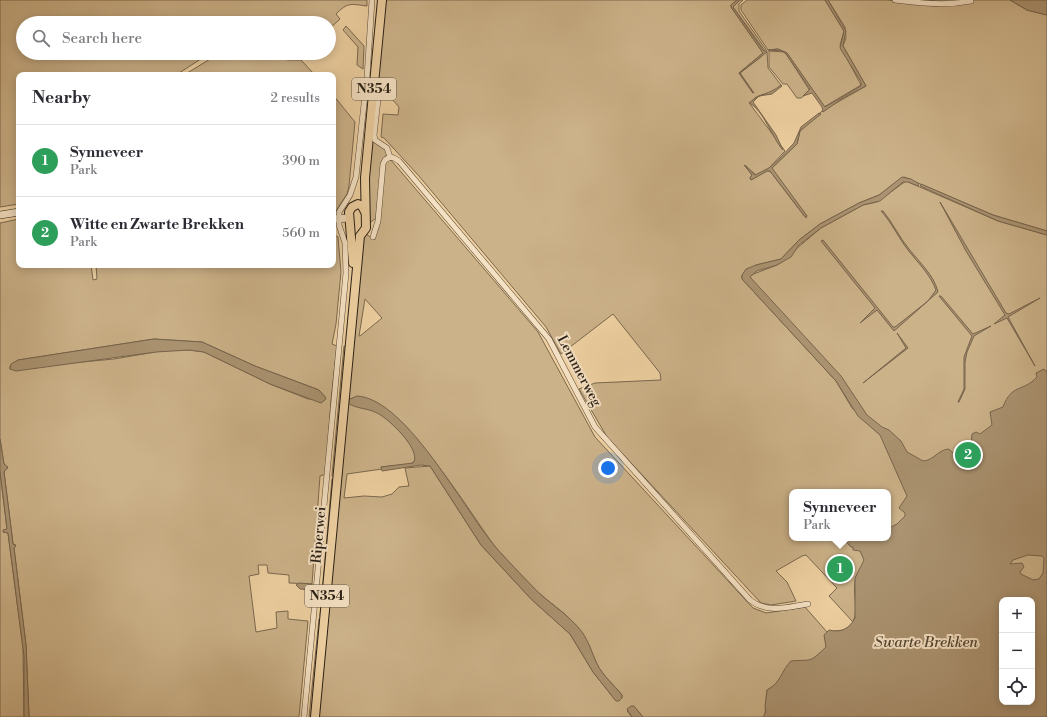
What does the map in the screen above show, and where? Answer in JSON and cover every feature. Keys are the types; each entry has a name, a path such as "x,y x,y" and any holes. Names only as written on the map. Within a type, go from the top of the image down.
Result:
{"main road":[{"name":"N354","path":"355,286 360,236 365,231 366,225 365,178 382,0"},
{"name":"N354","path":"355,286 350,229 350,209 357,205 365,178"},
{"path":"357,205 361,205 365,212"},
{"path":"350,229 355,235 360,236"},
{"name":"Riperwei","path":"315,717 355,286"}],"street":[{"path":"350,218 336,219 351,193 356,177 368,65 372,0"},
{"path":"895,0 936,5 971,1"},
{"name":"Lemmerweg","path":"378,100 374,138 388,149 390,157 399,161 549,339 594,427 750,600 758,606 772,610 808,604"},
{"path":"373,237 377,226 383,164 385,160 390,157"},
{"path":"0,215 16,212"},
{"name":"Riperwei","path":"304,717 346,266 345,243 336,219"},
{"path":"366,225 377,226"}],"shaded area":[{"path":"0,0 367,0 367,6 353,4 344,7 336,14 340,19 336,23 336,16 16,16 16,60 199,60 181,72 16,72 16,204 0,207"},
{"path":"384,0 737,0 731,5 731,7 763,53 739,73 753,93 740,73 761,57 765,51 733,7 740,0 743,0 739,4 739,11 767,51 768,68 781,85 776,90 756,97 750,104 785,151 769,168 756,175 745,165 752,175 750,178 751,180 767,171 770,171 805,217 807,216 774,173 772,168 797,144 800,131 822,111 866,86 843,46 846,38 845,27 828,0 887,0 936,6 960,2 904,0 1010,0 1027,10 1047,15 1047,231 993,215 904,177 879,195 859,203 820,224 799,240 781,259 756,265 742,275 742,279 836,381 852,408 880,435 866,416 749,279 751,275 777,265 821,228 863,205 877,202 906,181 998,221 1047,235 1047,717 643,717 634,707 627,711 632,717 318,717 348,403 376,412 385,417 408,441 412,447 416,459 411,464 381,467 382,469 347,474 344,498 364,496 382,497 392,494 399,487 409,486 405,468 430,466 481,545 532,600 570,634 593,672 616,701 622,698 622,695 599,668 582,633 565,614 539,593 497,549 451,483 408,429 386,409 366,398 348,400 359,244 366,234 373,239 384,166 390,159 538,332 595,437 753,608 766,613 805,607 827,632 844,630 858,620 857,574 854,586 856,610 853,622 829,596 837,588 806,555 776,571 787,582 796,601 771,605 761,603 607,437 579,389 595,383 661,380 660,373 613,314 561,354 546,327 418,175 384,138 381,137 383,114 398,115 399,107 385,91 376,90","holes":["365,299 382,318 360,336 359,336","795,661 804,662 765,714 767,690 776,684 791,664"]},
{"path":"747,0 825,0 844,31 840,45 861,85 824,107 787,53 778,49 768,50 741,10 741,5"},
{"path":"346,26 364,46 363,69 357,65 358,47 343,30"},
{"path":"769,51 785,52 810,91 801,98 797,98 787,84 783,84 769,67"},
{"path":"209,60 301,60 312,72 189,72"},
{"path":"336,99 355,122 347,194 336,211"},
{"path":"371,138 386,148 388,153 383,159 376,218 371,222 369,221 368,167"},
{"path":"16,220 16,268 91,268 93,280 97,279 96,268 336,268 336,236 338,237 341,272 336,324 332,344 337,346 331,400 326,474 320,476 312,584 289,583 289,575 268,573 267,565 258,565 259,574 249,576 256,632 277,628 276,612 288,611 288,619 308,621 299,717 29,717 26,645 14,548 16,545 13,544 4,472 5,469 8,468 4,464 0,439 0,223","holes":["154,339 202,342 255,366 319,390 326,398 308,399 270,384 204,352 189,350 167,350 114,359 10,369 10,366 18,360"]},
{"path":"344,346 347,347 335,477 332,476"},
{"path":"0,471 7,529 3,532 8,533 23,648 24,717 0,717"},
{"path":"332,479 335,479 322,616 320,616"},
{"path":"319,619 322,619 313,717 309,717"}],"water":[{"path":"737,0 740,0 733,7 763,50 767,52 740,73 754,93 739,73 763,53 731,7 731,5"},
{"path":"825,0 828,0 846,31 843,46 866,86 843,98 823,112 822,107 812,93 803,96 810,89 786,54 782,51 768,50 778,49 787,53 825,107 861,86 861,82 840,48 844,31"},
{"path":"1010,0 1047,0 1047,15 1027,10"},
{"path":"781,85 782,86 772,94 760,96"},
{"path":"758,97 753,102 776,135 783,150 759,111 749,103"},
{"path":"819,113 821,114 800,131 797,144 772,168 807,216 806,218 770,171 767,171 751,180 750,178 752,175 744,165 755,175 769,168 794,143 801,127"},
{"name":"Swarte Brekken","path":"902,177 911,179 919,184 918,186 908,182 903,182 880,201 863,205 821,228 799,245 791,257 777,265 757,271 750,277 841,376 867,415 882,427 889,430 901,441 907,452 923,461 949,449 963,459 974,458 971,447 972,434 976,432 980,434 992,425 990,412 1003,407 1010,394 1032,382 1037,377 1036,373 1044,369 1047,372 1047,717 763,717 766,712 765,706 767,690 775,684 791,661 810,660 816,656 826,647 824,635 829,630 837,631 844,629 850,625 855,618 855,578 864,560 860,551 853,550 853,547 851,547 846,541 891,541 891,527 897,524 905,516 905,513 899,508 907,496 880,435 858,416 836,381 742,279 742,275 746,269 781,259 799,240 820,224 859,203 879,195","holes":["1028,555 1042,556 1044,558 1043,573 1039,579 1033,580 1021,574 1020,572 1024,567 1022,563 1010,564 1013,560"]},
{"path":"921,184 993,215 1047,231 1047,235 998,221 920,186"},
{"path":"940,202 1006,313 1009,314 1040,298 1008,317 1035,366 1007,318 994,324 1005,315 966,251"},
{"path":"881,211 883,211 887,216 905,244 926,269 933,280 938,292 928,301 936,290 933,284"},
{"path":"823,240 893,327 927,302 894,331 877,310 860,323 875,308 821,241"},
{"path":"939,296 941,296 973,334 991,326 974,336 967,352 965,362 965,389 959,402 964,389 964,357 972,336"},
{"path":"897,333 908,348 863,383 906,348"},
{"path":"154,339 202,342 255,366 319,390 326,398 321,403 270,384 204,352 189,350 156,352 16,371 10,369 11,364 18,360"},
{"path":"357,396 376,402 396,416 416,437 435,461 499,551 539,593 567,616 582,632 589,644 599,668 622,695 622,698 619,701 616,701 593,672 570,634 532,600 481,545 430,466 421,465 382,471 381,467 413,463 415,458 413,451 403,435 389,421 373,411 348,403 348,400"},
{"path":"0,439 4,464 8,467 4,472 13,544 16,546 14,548 26,645 29,717 24,717 24,656 8,533 3,532 3,530 7,529 0,471"},
{"path":"299,583 312,584 311,590 300,589 296,585"},
{"path":"634,706 643,717 632,717 627,709"}],"place":[{"name":"Witte en Zwarte Brekken","path":"968,455"},
{"name":"Synneveer","path":"840,569"}]}
